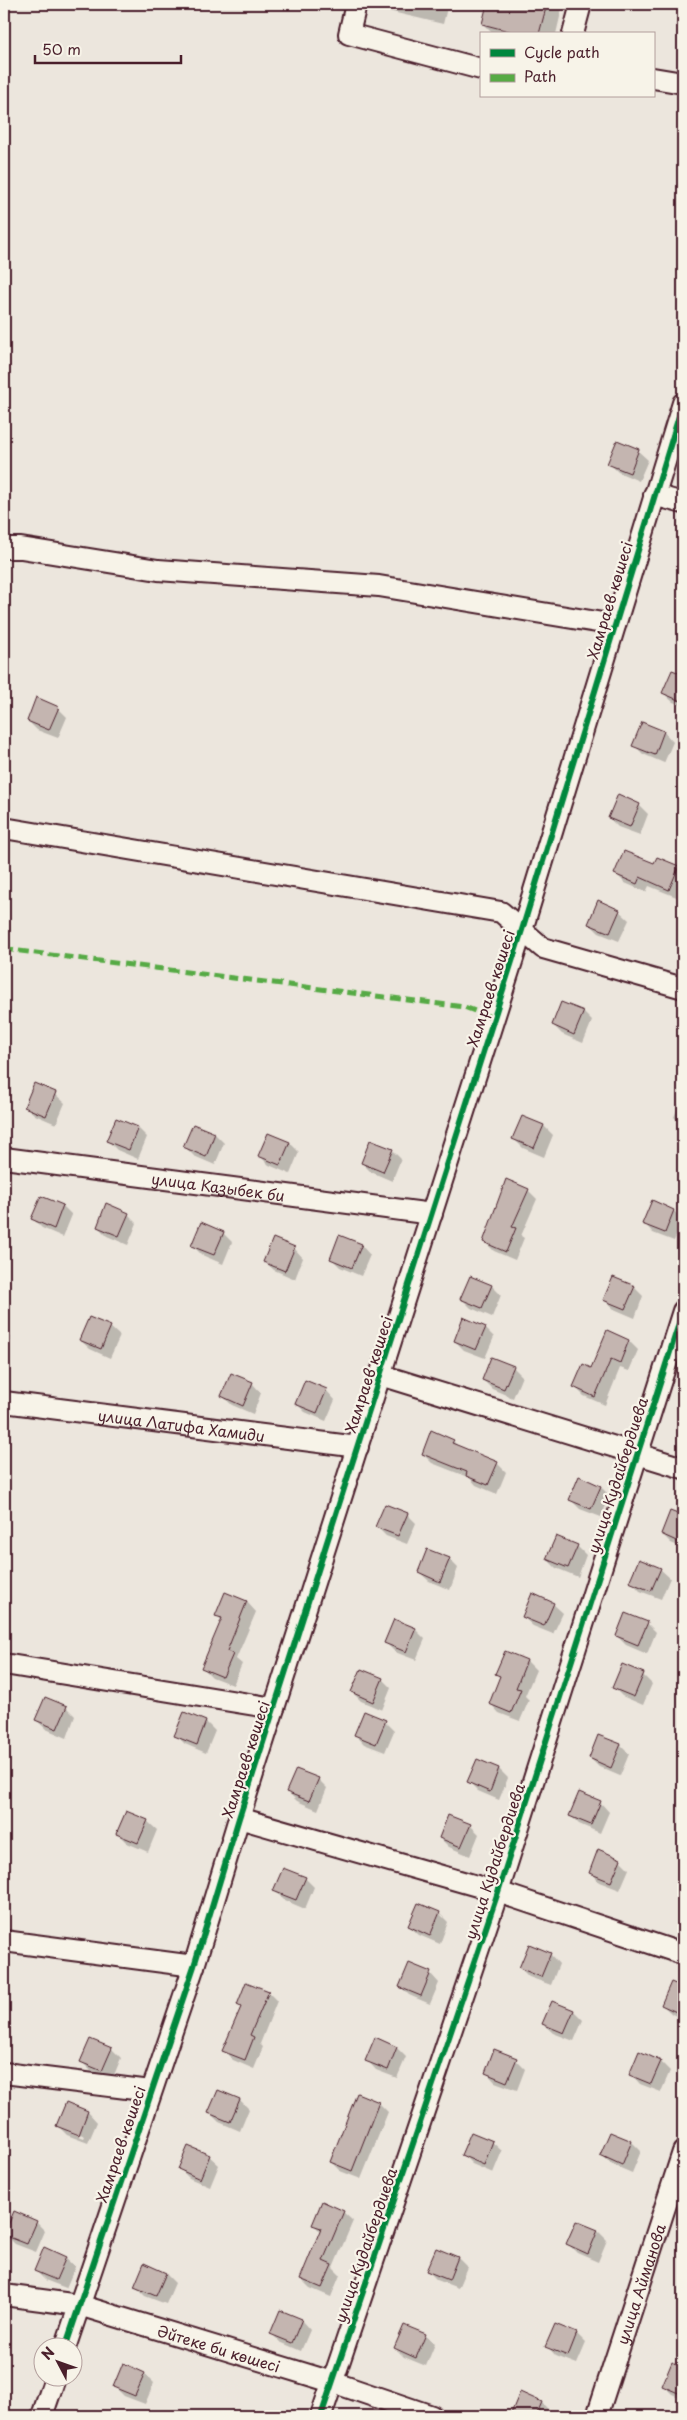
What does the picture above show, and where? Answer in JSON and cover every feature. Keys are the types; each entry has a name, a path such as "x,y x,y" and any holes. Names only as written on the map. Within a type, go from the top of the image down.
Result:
{"street":[{"path":"356,4 349,34 480,69"},
{"path":"574,32 581,4"},
{"path":"654,78 683,83"},
{"name":"Хамраев көшесі","path":"68,2338 194,1966 239,1818 522,930 683,403"},
{"path":"654,495 683,503"},
{"path":"4,548 21,548 158,570 378,586 615,625"},
{"path":"4,828 501,912 543,948 683,988"},
{"name":"улица Казыбек би","path":"4,1158 432,1214"},
{"name":"улица Кудайбердиева","path":"321,2416 498,1892 683,1311"},
{"path":"381,1374 683,1468"},
{"name":"улица Латифа Хамиди","path":"4,1402 358,1447"},
{"path":"4,1664 274,1708"},
{"path":"239,1818 498,1892 683,1954"},
{"path":"4,1941 194,1966"},
{"path":"4,2073 151,2091"},
{"name":"улица Айманова","path":"597,2416 683,2152"},
{"name":"Әйтеке би көшесі","path":"4,2295 79,2305 332,2382 432,2416"},
{"path":"42,2416 52,2388"}],"building":[{"path":"487,4 547,4 540,32 512,32 482,24"},
{"path":"617,440 639,449 630,473 607,464"},
{"path":"672,670 683,674 683,702 662,693"},
{"path":"36,697 59,707 49,730 27,721"},
{"path":"642,722 664,731 655,755 632,746"},
{"path":"618,794 640,804 630,827 608,818"},
{"path":"624,851 654,863 657,857 679,866 669,890 640,877 637,884 614,874"},
{"path":"598,900 620,910 610,933 588,924"},
{"path":"561,1002 584,1011 574,1035 552,1025"},
{"path":"34,1083 56,1092 46,1116 24,1107"},
{"path":"522,1116 544,1125 534,1148 512,1139"},
{"path":"116,1118 138,1127 129,1150 106,1141"},
{"path":"193,1124 215,1133 206,1157 183,1147"},
{"path":"268,1133 290,1142 280,1165 258,1156"},
{"path":"370,1140 393,1149 383,1172 361,1163"},
{"path":"506,1179 529,1189 512,1227 516,1228 506,1252 483,1242"},
{"path":"41,1196 63,1205 54,1229 31,1219"},
{"path":"652,1200 674,1210 665,1233 642,1224"},
{"path":"106,1203 129,1213 119,1236 97,1227"},
{"path":"201,1222 224,1232 214,1255 191,1246"},
{"path":"339,1235 362,1244 352,1268 330,1259"},
{"path":"273,1238 295,1247 285,1271 263,1262"},
{"path":"470,1276 492,1285 482,1308 460,1299"},
{"path":"613,1277 635,1286 625,1309 603,1300"},
{"path":"89,1317 111,1326 101,1349 79,1340"},
{"path":"463,1317 486,1327 476,1350 454,1341"},
{"path":"607,1330 629,1340 620,1363 611,1359 595,1397 573,1387 583,1364 591,1368"},
{"path":"491,1357 514,1366 504,1389 482,1380"},
{"path":"231,1373 253,1382 243,1406 221,1396"},
{"path":"305,1380 327,1389 317,1413 295,1404"},
{"path":"431,1430 454,1440 452,1443 498,1462 488,1485 466,1476 467,1472 422,1454"},
{"path":"579,1476 601,1486 591,1509 569,1500"},
{"path":"385,1504 408,1513 398,1536 375,1527"},
{"path":"670,1511 683,1516 683,1544 661,1534"},
{"path":"556,1536 578,1545 568,1568 546,1559"},
{"path":"427,1549 450,1558 440,1582 418,1572"},
{"path":"639,1559 661,1568 651,1591 629,1582"},
{"path":"225,1592 247,1601 227,1651 233,1654 223,1677 201,1668 222,1618 215,1616"},
{"path":"532,1593 554,1603 544,1626 522,1617"},
{"path":"625,1613 648,1622 638,1645 616,1636"},
{"path":"394,1619 416,1628 406,1652 384,1643"},
{"path":"505,1651 527,1660 516,1688 521,1689 511,1713 489,1704 500,1676 495,1674"},
{"path":"622,1664 644,1673 634,1697 612,1688"},
{"path":"361,1669 383,1678 373,1702 351,1692"},
{"path":"45,1697 67,1706 57,1729 35,1720"},
{"path":"364,1711 386,1720 376,1744 354,1735"},
{"path":"184,1712 206,1721 197,1745 174,1736"},
{"path":"598,1735 621,1744 611,1768 589,1758"},
{"path":"477,1759 499,1768 490,1792 467,1782"},
{"path":"296,1769 319,1778 309,1801 286,1792"},
{"path":"579,1792 601,1801 591,1825 569,1816"},
{"path":"126,1811 148,1820 138,1843 116,1834"},
{"path":"448,1815 471,1824 461,1847 439,1838"},
{"path":"598,1849 621,1859 611,1882 589,1873"},
{"path":"283,1868 306,1877 296,1900 273,1891"},
{"path":"418,1903 440,1912 430,1936 408,1926"},
{"path":"529,1944 551,1953 541,1977 519,1968"},
{"path":"409,1963 431,1972 421,1996 399,1987"},
{"path":"246,1982 269,1991 250,2035 254,2037 245,2060 222,2051 241,2007 237,2005"},
{"path":"671,1982 683,1987 683,2015 661,2005"},
{"path":"552,2001 574,2010 564,2033 542,2024"},
{"path":"375,2037 397,2047 388,2070 365,2061"},
{"path":"90,2039 112,2048 102,2071 80,2062"},
{"path":"494,2049 517,2058 507,2082 485,2073"},
{"path":"639,2051 661,2061 651,2084 629,2075"},
{"path":"218,2090 240,2099 230,2122 208,2113"},
{"path":"357,2093 379,2102 352,2171 330,2162"},
{"path":"66,2102 88,2111 79,2135 56,2126"},
{"path":"471,2132 493,2141 484,2165 461,2155"},
{"path":"610,2132 632,2141 622,2165 600,2155"},
{"path":"188,2146 210,2155 200,2179 178,2169"},
{"path":"322,2201 344,2211 323,2261 332,2265 322,2288 300,2279 321,2228 312,2225"},
{"path":"14,2211 37,2221 27,2244 4,2235"},
{"path":"576,2221 598,2230 588,2254 566,2244"},
{"path":"44,2247 66,2257 56,2280 34,2271"},
{"path":"436,2248 458,2257 449,2280 426,2271"},
{"path":"144,2263 166,2273 156,2296 134,2287"},
{"path":"280,2310 302,2319 292,2343 270,2334"},
{"path":"555,2324 577,2333 568,2356 545,2347"},
{"path":"404,2325 426,2334 416,2358 394,2348"},
{"path":"672,2362 683,2367 683,2395 662,2386"},
{"path":"123,2363 145,2373 135,2396 113,2387"},
{"path":"520,2392 542,2402 536,2416 510,2416"}],"marked path":[{"path":"4,949 464,1007 494,1018"}],"cycle path":[{"path":"68,2338 194,1966 239,1818 522,930 683,403"},
{"path":"321,2416 498,1892 683,1311"}]}
